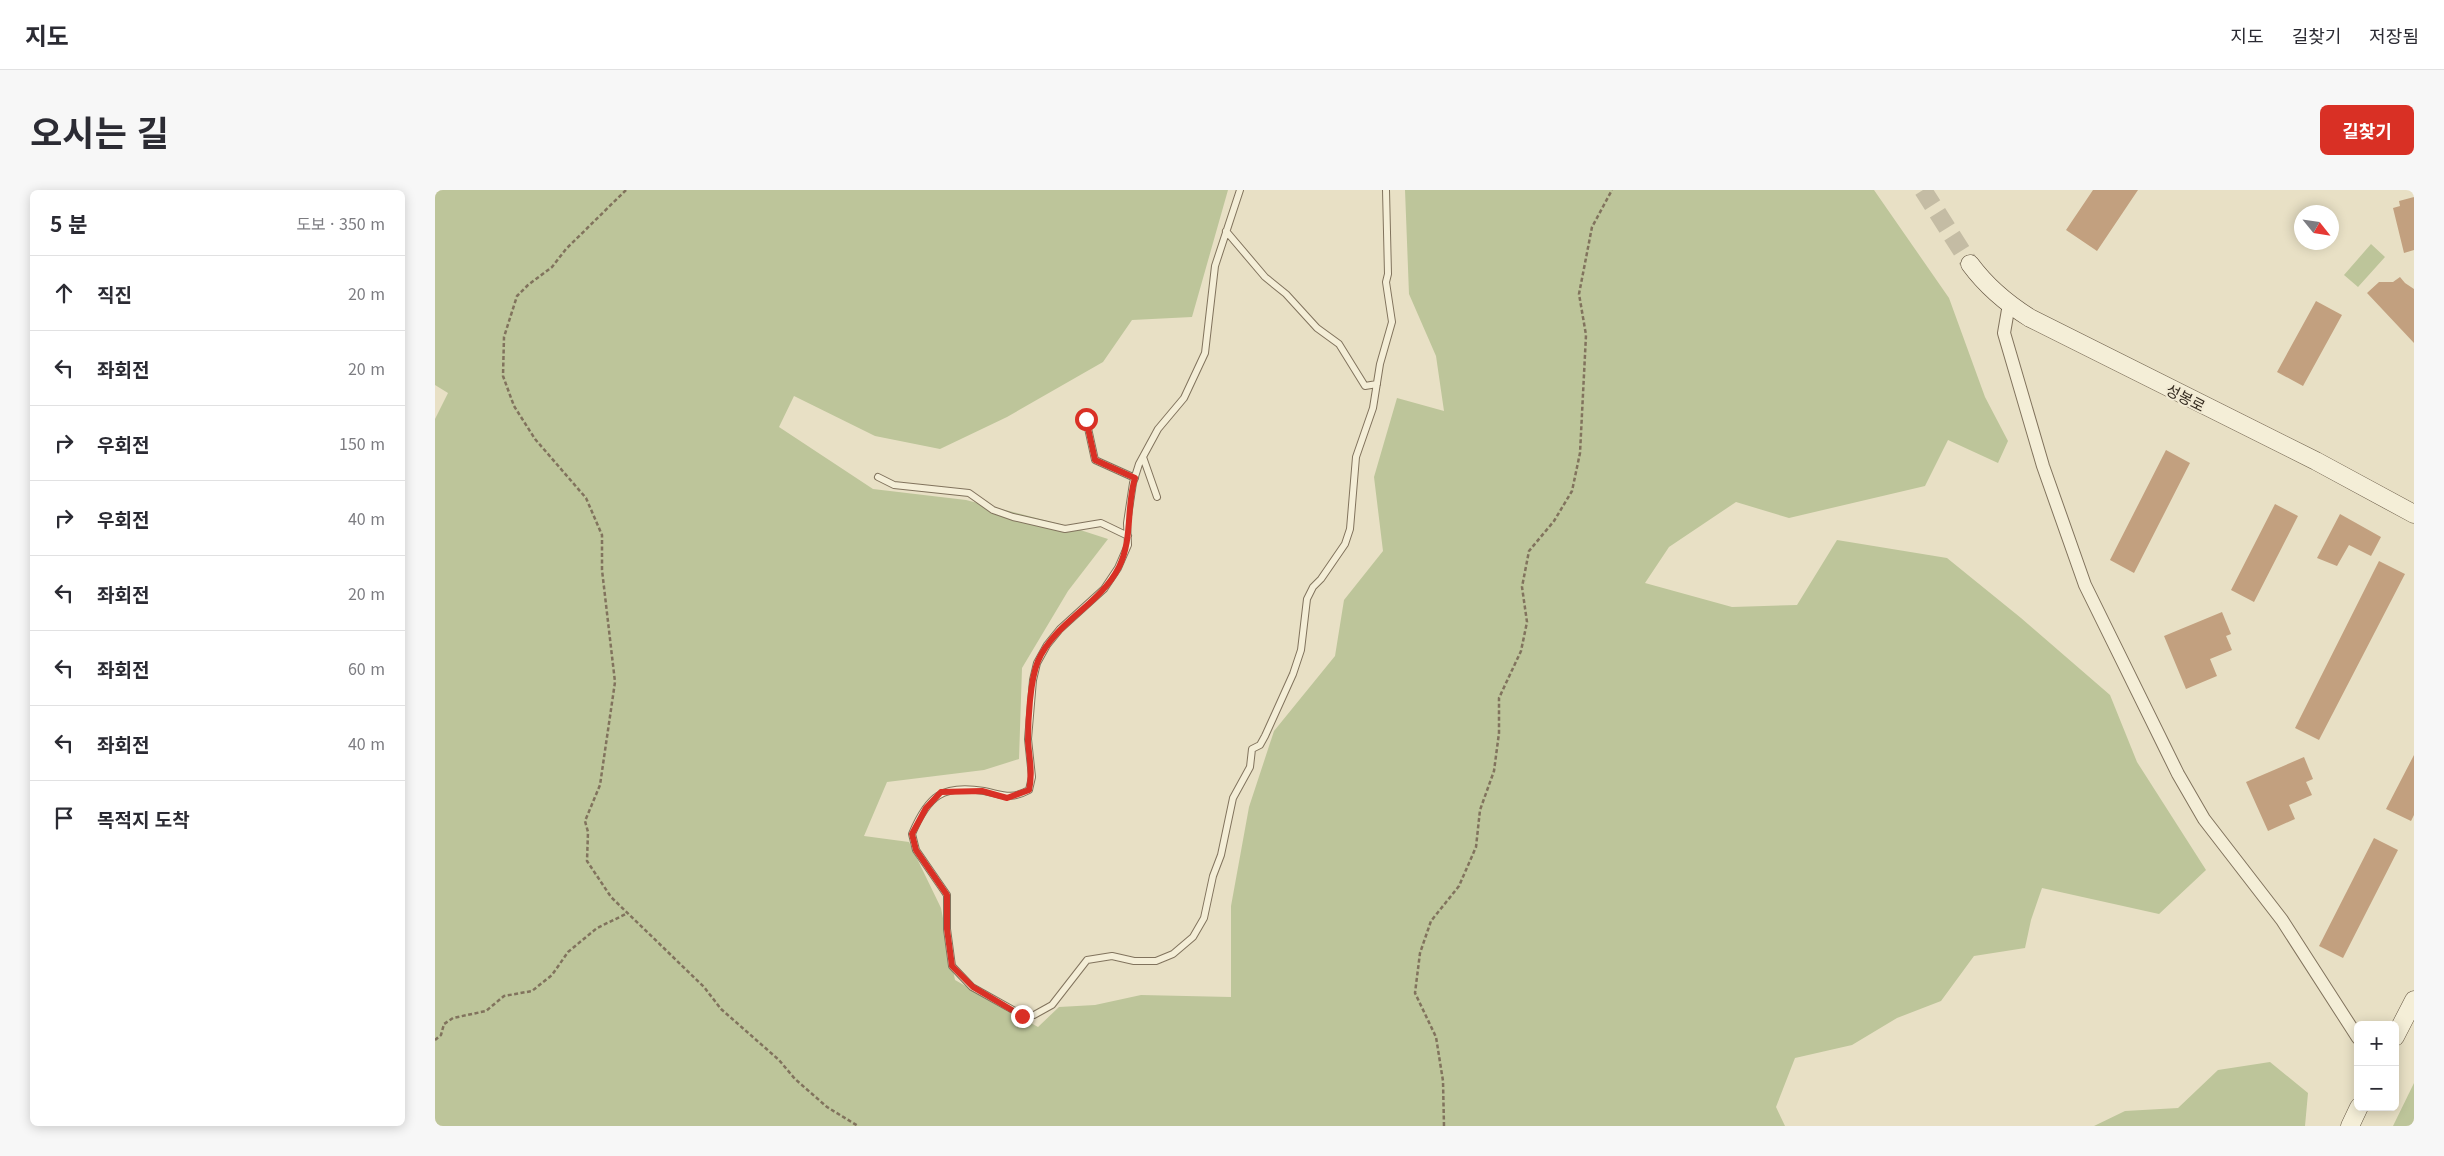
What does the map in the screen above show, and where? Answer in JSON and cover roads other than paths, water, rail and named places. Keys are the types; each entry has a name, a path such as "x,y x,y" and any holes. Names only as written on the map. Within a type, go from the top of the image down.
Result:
{"street":[{"name":"성봉로","path":"1970,264 1983,282 2009,304 2068,338 2316,462 2414,514"},
{"path":"2009,304 2004,333 2043,466 2085,585 2177,774 2204,819 2282,920 2354,1032"},
{"path":"2399,1029 2414,1000"},
{"path":"2350,1126 2357,1111"}],"lane":[{"path":"1240,190 1215,266 1205,353 1184,398 1158,429 1143,457 1135,478 1127,536 1128,545 1118,568 1104,589 1060,629 1037,663 1033,680 1028,739 1032,777 1029,790 1007,798 982,791 941,792 926,808 912,834 916,850 947,895 947,929 952,966 973,987 1022,1016 1033,1015 1052,1005 1087,960 1112,956 1134,961 1156,961 1177,951 1199,930 1204,918 1213,876 1221,855 1233,798 1250,767 1252,749 1260,744 1265,736 1293,674 1301,650 1307,599 1313,587 1321,579 1345,544 1350,529 1356,458 1373,408 1380,364 1392,322 1386,282 1388,274 1386,190"},
{"path":"1226,231 1265,277 1286,294 1317,328 1339,344 1365,386 1377,384"},
{"path":"1086,419 1095,460 1135,478"},
{"path":"1143,457 1157,497"},
{"path":"878,477 894,485 969,493 993,510 1045,525 1065,529 1101,523 1127,536"}],"tunnel":[{"path":"1923,190 1970,264"}]}
